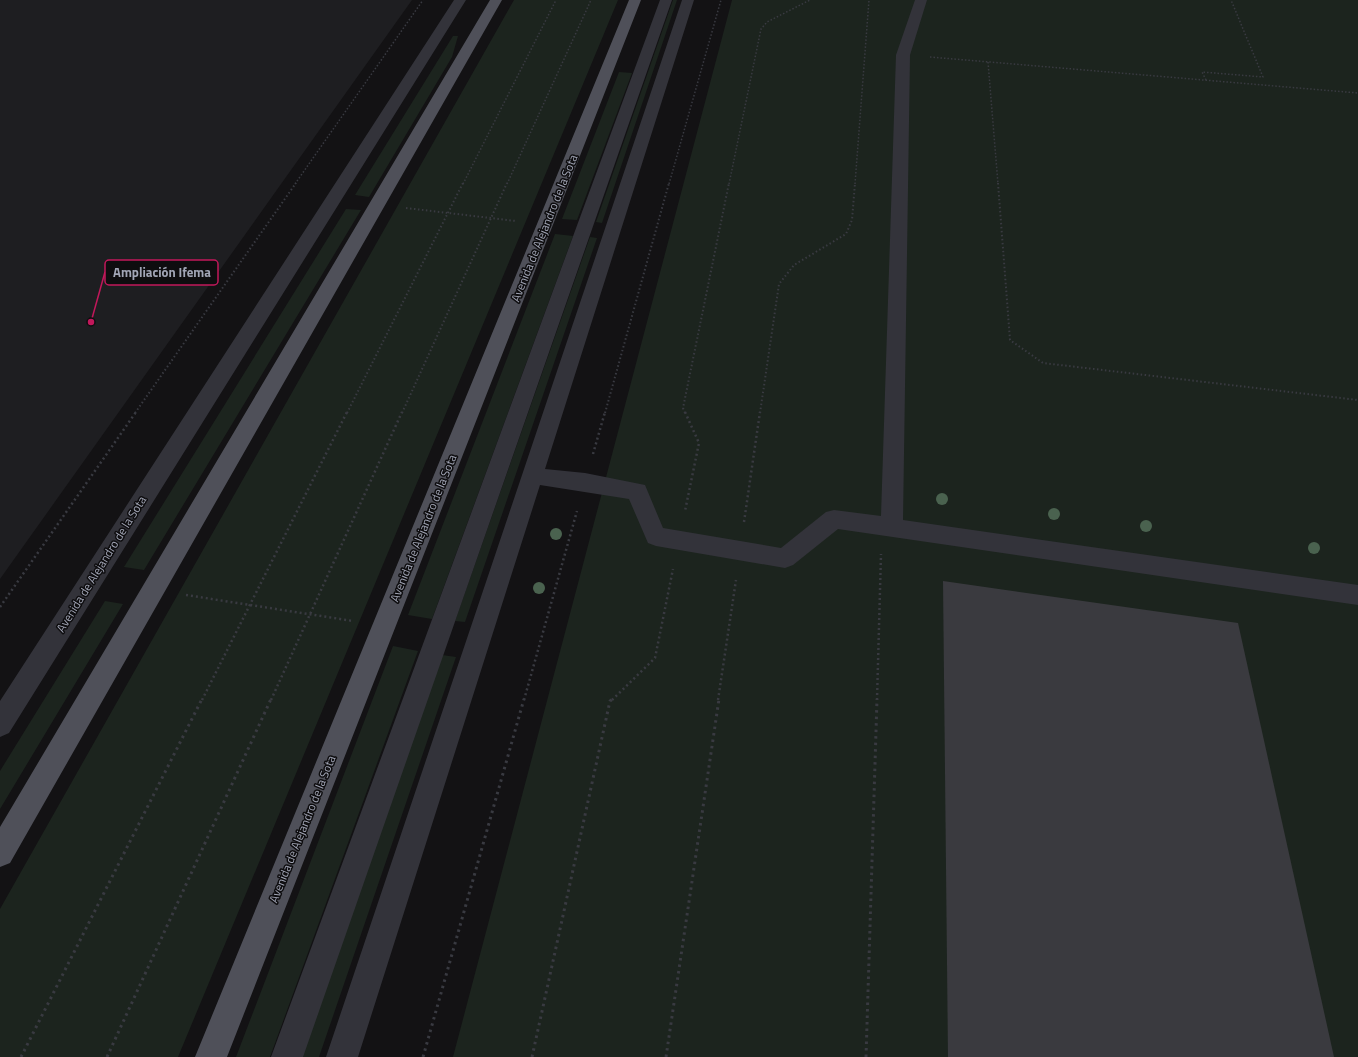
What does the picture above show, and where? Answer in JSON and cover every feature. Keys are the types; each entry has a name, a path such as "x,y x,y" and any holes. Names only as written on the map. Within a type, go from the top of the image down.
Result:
{"main road":[{"path":"0,853 496,0"},
{"name":"Avenida de Alejandro de la Sota","path":"211,1057 635,0"}],"street":[{"name":"Avenida de Alejandro de la Sota","path":"0,724 460,0"},
{"path":"287,1057 666,0"},
{"path":"342,1057 688,0"},
{"path":"887,527 903,55 921,0"},
{"path":"533,476 585,482 637,492 656,536 785,558 834,519 1358,595"}],"path":[{"path":"0,607 423,0"},
{"path":"21,1057 556,0"},
{"path":"106,1057 591,0"},
{"path":"424,1057 721,0"},
{"path":"666,1057 779,284 794,264 846,234 852,220 869,0"},
{"path":"1206,80 1202,72 1263,77 1231,0"},
{"path":"903,55 1358,93"},
{"path":"988,62 1010,340 1043,363 1358,400"},
{"path":"399,208 521,221"},
{"path":"866,1057 887,527"},
{"path":"185,595 356,622"}],"shaded area":[{"path":"0,0 412,0 0,579"},
{"path":"514,0 618,0 178,1057 0,1057 0,909"},
{"path":"673,0 677,0 602,223 596,222"},
{"path":"732,0 1358,0 1358,1057 453,1057"},
{"path":"453,36 458,36 452,57 369,197 355,195"},
{"path":"619,72 632,73 577,220 562,219"},
{"path":"346,209 361,210 144,570 124,567"},
{"path":"555,234 573,236 432,619 408,615"},
{"path":"590,237 597,238 465,622 455,621"},
{"path":"105,601 123,604 0,809 0,771"},
{"path":"393,646 418,651 270,1057 236,1057"},
{"path":"442,655 456,657 319,1057 300,1057"}],"building":[{"path":"943,581 1238,623 1334,1057 948,1057"}],"place":[{"name":"Ampliación Ifema","path":"91,322"}]}
